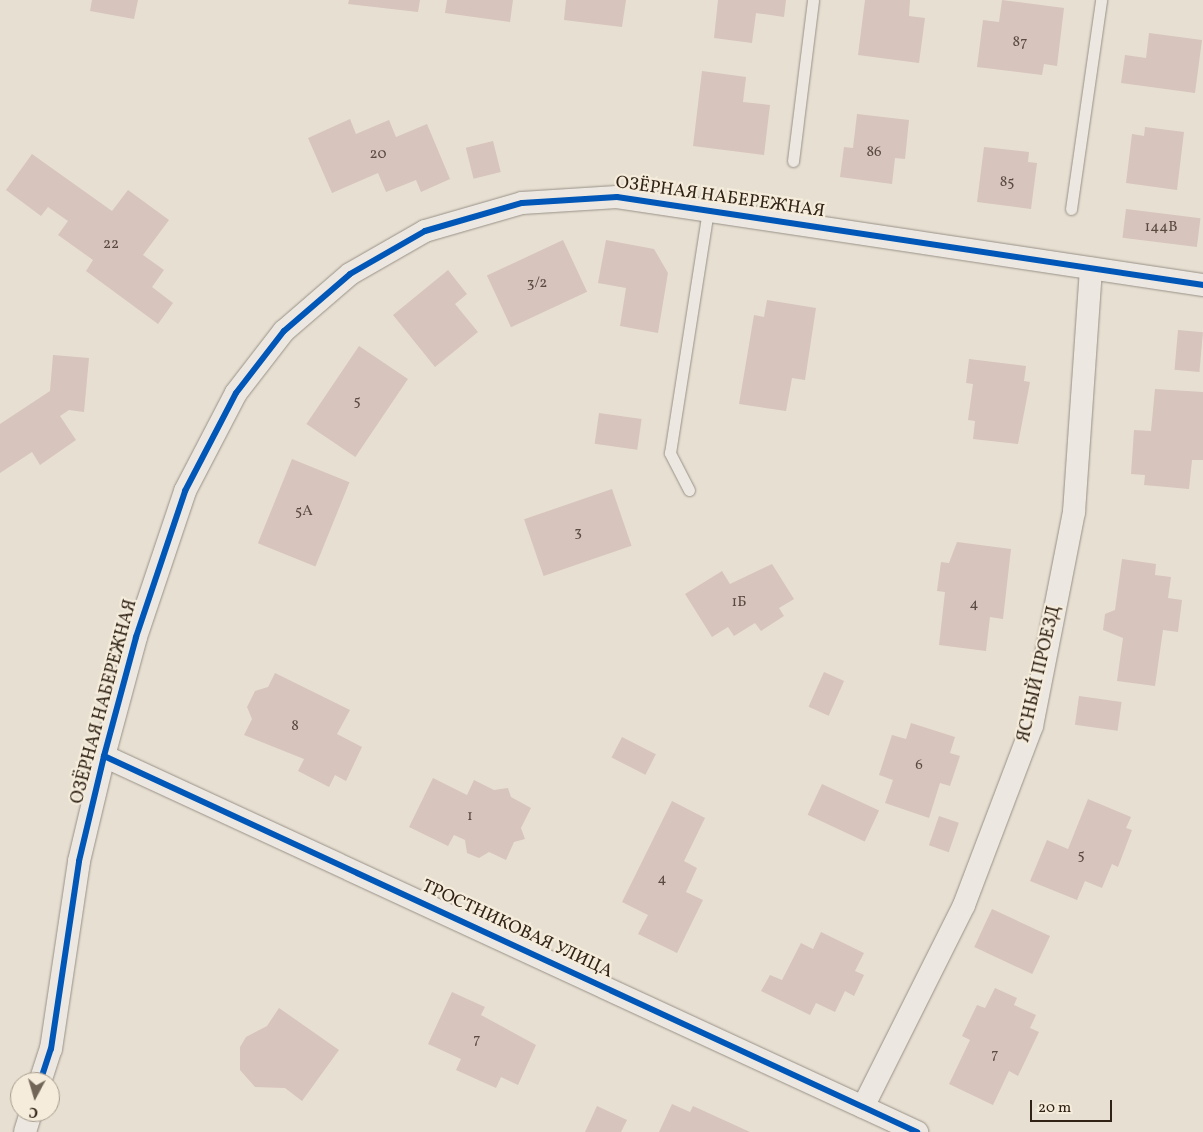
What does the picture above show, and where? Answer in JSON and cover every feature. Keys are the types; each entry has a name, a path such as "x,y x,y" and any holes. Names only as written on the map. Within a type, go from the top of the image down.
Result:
{"street":[{"name":"ОЗЁРНАЯ НАБЕРЕЖНАЯ","path":"43,1072 51,1049 79,861 104,756 136,637 185,491 236,393 284,331 350,274 425,231 504,208 617,197 708,209 1203,286"},
{"name":"ЯСНЫЙ ПРОЕЗД","path":"863,1107 964,905 1032,726 1074,512 1091,269"},
{"name":"ТРОСТНИКОВАЯ УЛИЦА","path":"104,756 917,1132"}],"lane":[{"path":"793,161 813,0"},
{"path":"1071,209 1102,0"},
{"path":"689,490 670,453 708,209"}],"building":[{"path":"92,0 138,0 134,19 90,11"},
{"path":"349,0 420,0 418,12 348,4"},
{"path":"447,0 513,0 510,22 445,13"},
{"path":"566,0 626,0 622,27 564,20"},
{"path":"718,0 786,0 784,17 756,13 752,43 714,38"},
{"path":"865,0 910,0 909,16 925,18 919,63 858,55"},
{"path":"1002,0 1064,8 1057,66 1044,64 1042,75 977,67 983,20 999,22"},
{"path":"1149,33 1202,40 1195,93 1121,83 1125,55 1146,58"},
{"path":"702,71 746,77 743,102 770,105 764,155 693,146"},
{"path":"857,114 909,120 905,159 895,158 892,184 840,177 844,147 853,148"},
{"path":"350,119 356,134 389,120 396,137 427,124 450,179 421,192 416,180 386,192 378,173 332,193 308,138"},
{"path":"1145,127 1184,132 1177,190 1126,183 1132,134 1144,136"},
{"path":"493,141 501,172 474,179 466,148"},
{"path":"984,147 1029,152 1028,162 1037,163 1031,209 977,202"},
{"path":"32,154 112,211 128,190 169,220 143,255 164,270 152,287 173,303 158,324 86,271 93,260 58,235 68,221 48,207 41,216 6,190"},
{"path":"1126,209 1200,218 1197,247 1122,238"},
{"path":"563,240 587,292 511,327 487,275"},
{"path":"606,240 654,249 668,273 658,333 620,326 626,288 598,283"},
{"path":"448,270 467,294 455,304 478,332 435,367 393,315"},
{"path":"767,300 816,308 805,380 792,378 786,411 739,404 754,315 764,317"},
{"path":"1178,330 1203,332 1199,372 1175,370"},
{"path":"359,346 408,379 355,457 306,424"},
{"path":"53,355 89,358 84,412 69,410 60,416 76,440 40,465 32,452 0,473 0,424 50,391"},
{"path":"969,359 1026,366 1024,381 1030,382 1018,444 973,439 975,421 968,420 973,384 966,383"},
{"path":"1155,389 1203,392 1203,460 1192,460 1189,489 1144,485 1145,475 1131,474 1134,430 1151,431"},
{"path":"599,413 642,419 637,450 595,444"},
{"path":"292,459 349,482 315,567 258,543"},
{"path":"612,489 632,546 544,576 524,519"},
{"path":"957,542 1011,549 1003,619 990,617 986,651 939,645 945,592 937,591 941,562 949,563"},
{"path":"1122,559 1156,564 1155,575 1171,577 1168,598 1182,600 1178,632 1163,630 1155,686 1117,681 1123,638 1103,630 1105,614 1115,610"},
{"path":"772,564 794,599 779,608 784,616 761,631 755,623 734,636 728,627 712,637 685,594 722,571 730,584"},
{"path":"824,672 844,681 829,716 809,707"},
{"path":"275,673 350,710 337,734 362,747 346,781 335,775 329,787 298,771 304,759 244,735 252,719 247,707 255,691 268,687"},
{"path":"1079,696 1122,702 1118,731 1075,725"},
{"path":"911,723 955,737 950,753 960,756 950,786 940,783 929,818 885,803 893,780 879,775 892,735 906,739"},
{"path":"622,737 656,754 645,775 612,757"},
{"path":"433,778 467,795 474,780 494,790 508,788 511,797 531,808 521,828 525,839 514,842 506,860 489,852 479,858 467,853 465,840 454,835 448,846 409,827"},
{"path":"822,784 879,811 865,841 808,815"},
{"path":"1088,799 1131,817 1126,828 1132,830 1118,867 1112,864 1102,888 1085,881 1077,900 1030,881 1047,840 1068,849"},
{"path":"672,801 705,818 684,861 697,868 686,892 703,900 677,953 638,934 648,915 622,902"},
{"path":"939,816 959,823 949,852 929,845"},
{"path":"992,909 1050,936 1032,974 974,947"},
{"path":"821,932 864,953 855,971 864,975 854,996 845,991 835,1012 816,1003 810,1015 761,991 770,975 782,980 801,943 813,949"},
{"path":"995,988 1017,998 1014,1005 1036,1015 1030,1028 1039,1032 1018,1076 1009,1071 993,1105 949,1084 970,1040 962,1036 977,1005 985,1008"},
{"path":"452,992 485,1007 481,1015 536,1045 518,1085 501,1077 496,1088 456,1070 461,1059 428,1044"},
{"path":"279,1008 339,1050 302,1101 285,1088 255,1087 240,1070 240,1047 246,1037 267,1026"},
{"path":"672,1104 690,1112 693,1106 750,1132 659,1132"},
{"path":"597,1106 627,1120 621,1132 585,1132"}],"cycle path":[{"path":"43,1072 51,1049 79,861 104,756 136,637 185,491 236,393 284,331 350,274 425,231 522,203 617,197 1203,285"},
{"path":"104,756 917,1132"}]}
